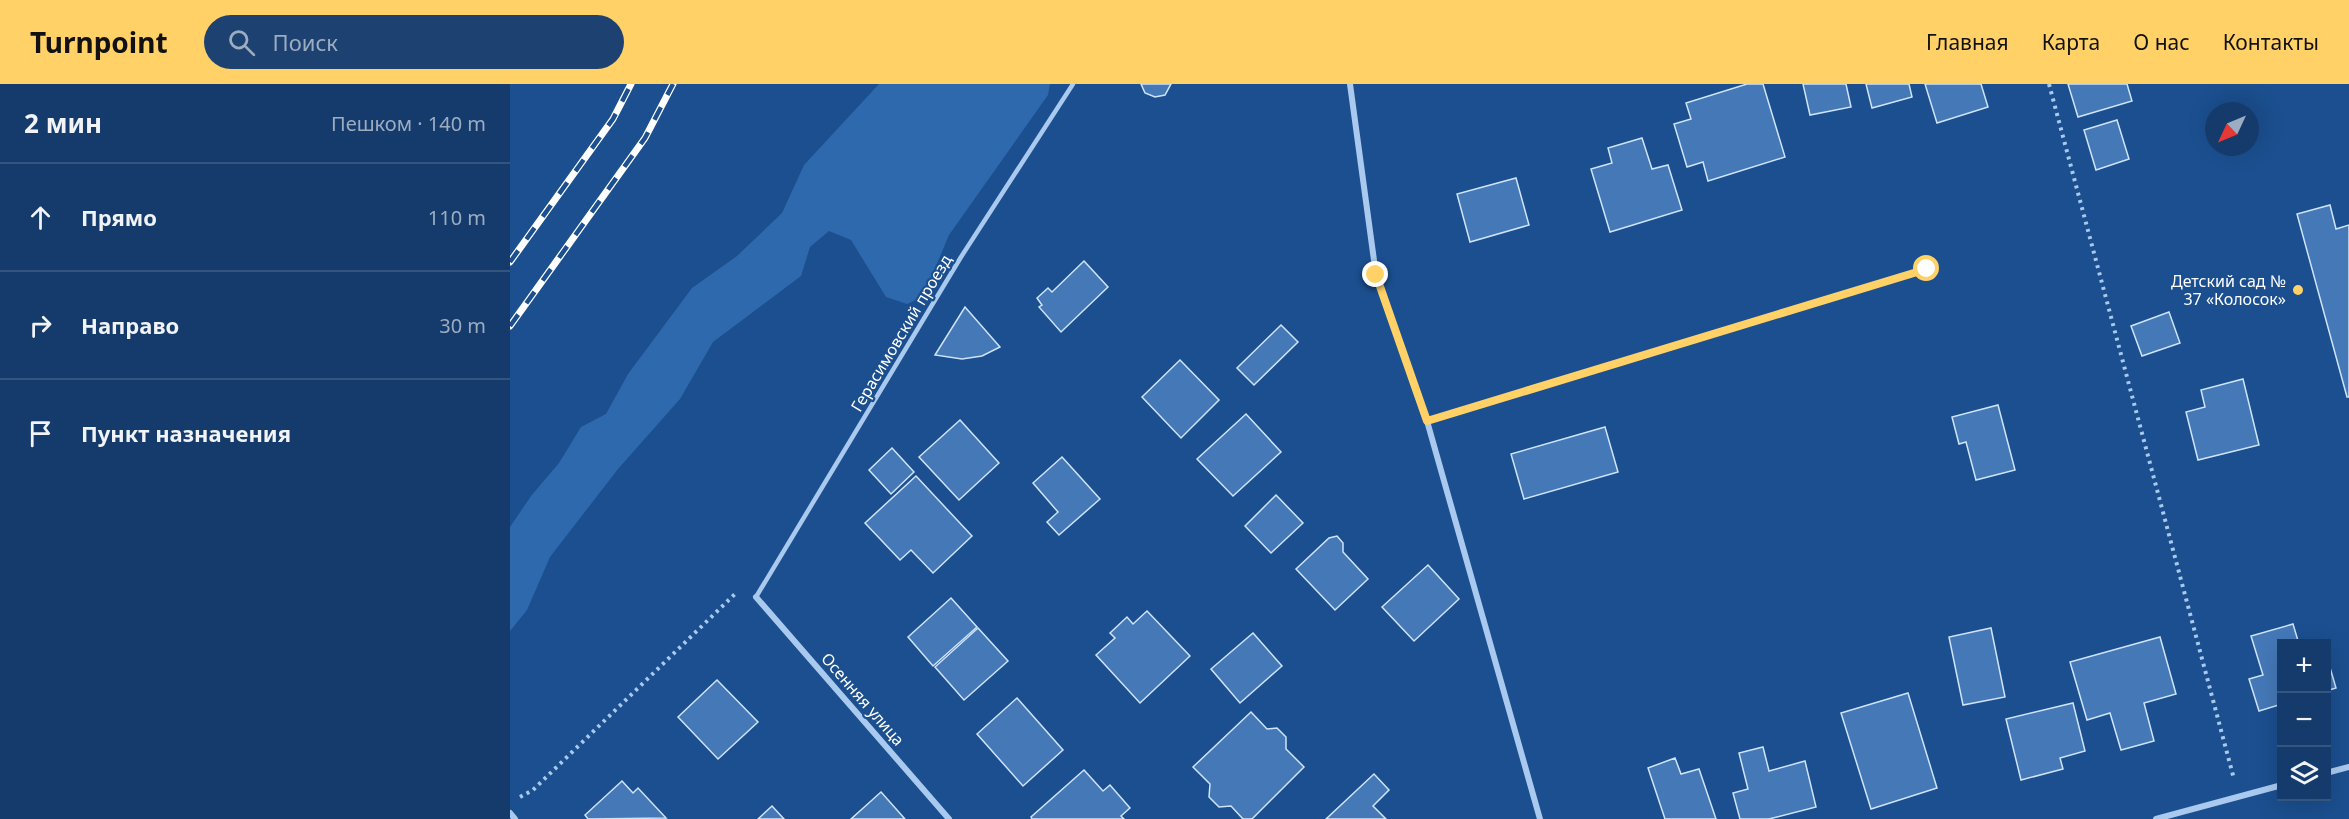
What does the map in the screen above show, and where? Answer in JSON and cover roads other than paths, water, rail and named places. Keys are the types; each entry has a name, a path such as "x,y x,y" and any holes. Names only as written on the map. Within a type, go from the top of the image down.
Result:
{"street":[{"path":"1350,84 1376,275 1427,421 1540,819"},
{"name":"Осенняя улица","path":"756,597 950,819"},
{"path":"2331,772 2349,767"},
{"path":"2156,819 2277,786"},
{"path":"510,813 515,819"}],"lane":[{"name":"Герасимовский проезд","path":"756,597 961,257 1073,84"},
{"path":"1427,421 1927,269"}],"railway":[{"path":"510,262 613,119 631,84"},
{"path":"510,326 645,138 673,84"}],"place":[{"name":"Детский сад № 37 «Колосок»","path":"2298,290"}]}
